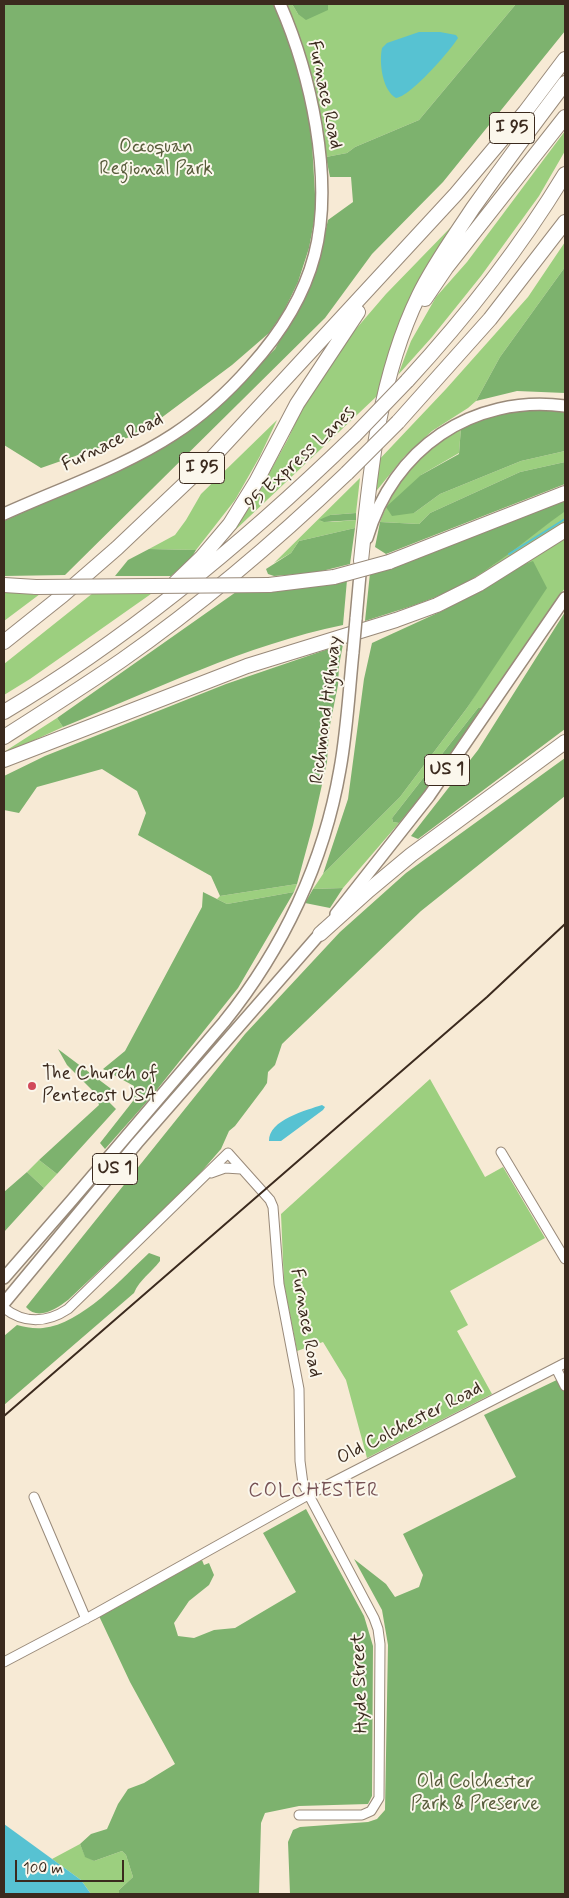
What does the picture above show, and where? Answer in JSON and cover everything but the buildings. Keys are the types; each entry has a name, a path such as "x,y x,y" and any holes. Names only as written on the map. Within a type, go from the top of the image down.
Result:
{"highway":[{"name":"I 95","path":"4,642 88,574 177,492 261,407 492,154 565,59"},
{"path":"361,561 369,473 392,367 410,316 438,260 565,83"},
{"path":"392,367 406,333 432,288 565,117"},
{"name":"95 Express Lanes","path":"4,712 133,625 237,543 355,435 445,339 527,232 565,174"},
{"path":"4,736 115,665 195,606 267,546 347,473 398,422 490,319 565,222"},
{"path":"133,625 202,557 230,524 256,482 314,376 382,276"},
{"path":"4,585 36,587 269,585 334,577 389,562 565,493"},
{"path":"4,760 247,666 396,620 437,604 479,584 565,530"},
{"path":"320,934 368,890 411,855 565,742"}],"main road":[{"name":"Furnace Road","path":"4,514 121,462 174,434 211,406 240,378 270,344 292,313 306,282 316,251 322,218 322,187 318,138 309,89 294,38 280,4"},
{"name":"Richmond Highway","path":"4,1278 224,1022 268,961 298,904 324,834 337,785 343,751 361,561 369,530 388,488 408,463 437,436 467,420 500,408 539,404 565,406"},
{"name":"US 1","path":"4,1303 137,1143 320,934 429,796 565,598"}],"street":[{"path":"501,1152 565,1259"},
{"name":"Furnace Road","path":"4,1308 13,1315 28,1319 49,1318 62,1313 80,1298 228,1153 270,1200 273,1207 279,1284 300,1390 301,1475 308,1495"},
{"name":"Furnace Road","path":"202,1179 220,1169 241,1169"},
{"name":"Old Colchester Road","path":"4,1662 86,1619 308,1495 565,1363"},
{"path":"556,1368 565,1386"},
{"name":"Hyde Street","path":"299,1815 362,1815 371,1811 376,1804 379,1794 380,1644 378,1629 358,1587 308,1495"},
{"path":"34,1497 86,1619"}],"green space":[{"name":"Occoquan Regional Park","path":"4,4 273,4 287,34 310,109 316,211 309,248 298,282 283,313 269,333 232,365 141,433 41,468 4,445"},
{"path":"286,4 292,4 298,14 328,4 516,4 419,120 355,147 347,153 326,157 308,66"},
{"path":"292,4 328,4 328,10 306,20 298,14"},
{"path":"516,4 565,4 565,31 443,182 372,254 325,318 65,575 4,576 4,521 55,498 195,427 275,349 315,275 328,220 353,202 351,177 330,177 326,157 347,153 355,147 419,120"},
{"path":"565,131 565,151 539,196 481,276 432,337 398,375 411,341 436,297 467,262"},
{"path":"451,227 420,278 377,396 212,552 261,488 288,439 304,404 349,337 386,294"},
{"path":"565,242 565,267 500,357 476,401 432,431 404,457 373,495 375,464 446,389 528,297"},
{"path":"565,267 565,393 517,391 476,401 500,357"},
{"path":"511,410 555,410 565,412 565,451 521,461 440,494 414,513 392,516 386,507 421,475 459,454 461,427"},
{"path":"277,420 260,456 235,500 196,550 149,549 175,535 201,494"},
{"path":"461,427 459,453 421,475 414,513 440,494 521,461 565,451 565,462 520,472 430,513 419,524 380,522 394,493 412,468 435,446"},
{"path":"565,462 565,484 386,554 375,547 380,522 419,524 430,513 520,472"},
{"path":"360,478 356,513 330,515 320,521 356,520 355,528 299,541 291,553 274,563"},
{"path":"565,499 564,512 472,579 435,597 365,621 370,573"},
{"path":"565,510 565,522 502,563 457,587 493,565"},
{"path":"356,513 356,520 324,522 319,520 330,515"},
{"path":"355,528 350,564 314,573 274,576 268,574 266,569 291,553 299,541"},
{"path":"565,538 565,588 481,712 481,709 478,708 392,818 393,822 399,823 343,888 313,889 323,874 400,797 467,708 487,676 514,568"},
{"path":"149,549 196,550 190,560 171,576 115,576 128,560"},
{"path":"533,561 547,588 467,708 400,797 323,874 348,799 364,679 372,643 444,610 514,568"},
{"path":"347,580 343,625 271,644 236,656 63,727 57,718 236,592"},
{"path":"158,589 30,679 4,695 4,664 93,593"},
{"path":"4,591 44,591 4,621"},
{"path":"565,612 565,729 418,839 411,836 478,750"},
{"path":"343,644 338,685 329,730 327,762 297,884 220,896 211,876 138,835 146,813 137,791 102,769 37,787 19,813 4,810 4,776 45,756 226,684"},
{"path":"478,708 481,708 481,712 434,781 399,823 393,822 392,818"},
{"path":"57,718 63,727 4,754 4,752"},
{"path":"565,758 565,796 421,911 282,1044 275,1065 268,1072 267,1083 235,1126 229,1131 221,1149 189,1186 68,1300 53,1310 41,1313 31,1311 26,1307 245,1034 340,932 406,873"},
{"path":"297,884 294,892 227,904 217,899 220,896"},
{"path":"343,888 330,908 305,903 313,889"},
{"path":"203,892 227,904 294,892 238,988 151,1097 105,1149 100,1143 133,1101 134,1086 103,1069 125,1051 202,907"},
{"path":"58,1049 114,1091 107,1100 116,1109 57,1174 39,1160 99,1105 96,1094 67,1065"},
{"path":"430,1079 485,1177 503,1167 545,1238 450,1291 468,1325 457,1331 492,1394 367,1458 346,1380 323,1342 297,1351 284,1284 281,1214"},
{"path":"39,1160 57,1174 44,1188 27,1172"},
{"path":"27,1172 44,1188 4,1232 4,1192"},
{"path":"149,1253 160,1257 160,1261 142,1280 134,1293 4,1405 4,1336 17,1325 43,1328 58,1325 72,1318 87,1309 114,1287"},
{"name":"Old Colchester Park & Preserve","path":"565,1376 565,1894 290,1894 288,1842 293,1830 300,1827 368,1822 377,1819 385,1810 388,1645 382,1610 354,1559 386,1584 395,1597 419,1587 423,1575 403,1534 516,1477 484,1415"},
{"name":"Old Colchester Park & Preserve","path":"306,1509 364,1616 373,1646 372,1796 368,1804 299,1806 265,1813 261,1823 259,1894 119,1894 119,1890 133,1877 126,1855 122,1851 94,1861 85,1857 80,1844 91,1834 107,1829 118,1804 128,1789 144,1783 175,1764 130,1682 99,1616 202,1560 204,1565 209,1563 214,1575 209,1585 189,1601 174,1623 178,1636 194,1638 214,1630 235,1628 296,1592 263,1533"},
{"path":"80,1844 85,1856 94,1861 122,1851 126,1855 133,1877 119,1890 119,1894 91,1894 81,1880 52,1859"}],"water":[{"path":"419,32 440,32 456,35 458,38 420,82 402,96 396,98 387,89 383,75 382,48 387,43"},
{"path":"322,1105 325,1107 323,1110 281,1141 269,1141 270,1134 281,1122 298,1113"},
{"path":"4,1824 81,1880 91,1894 4,1894"}],"waterway":[{"path":"509,554 565,519"}],"railway":[{"path":"4,1416 487,997 565,924"}],"place":[{"name":"The Church of Pentecost USA","path":"32,1086"}],"district":[{"name":"COLCHESTER","path":"314,1492"}]}
